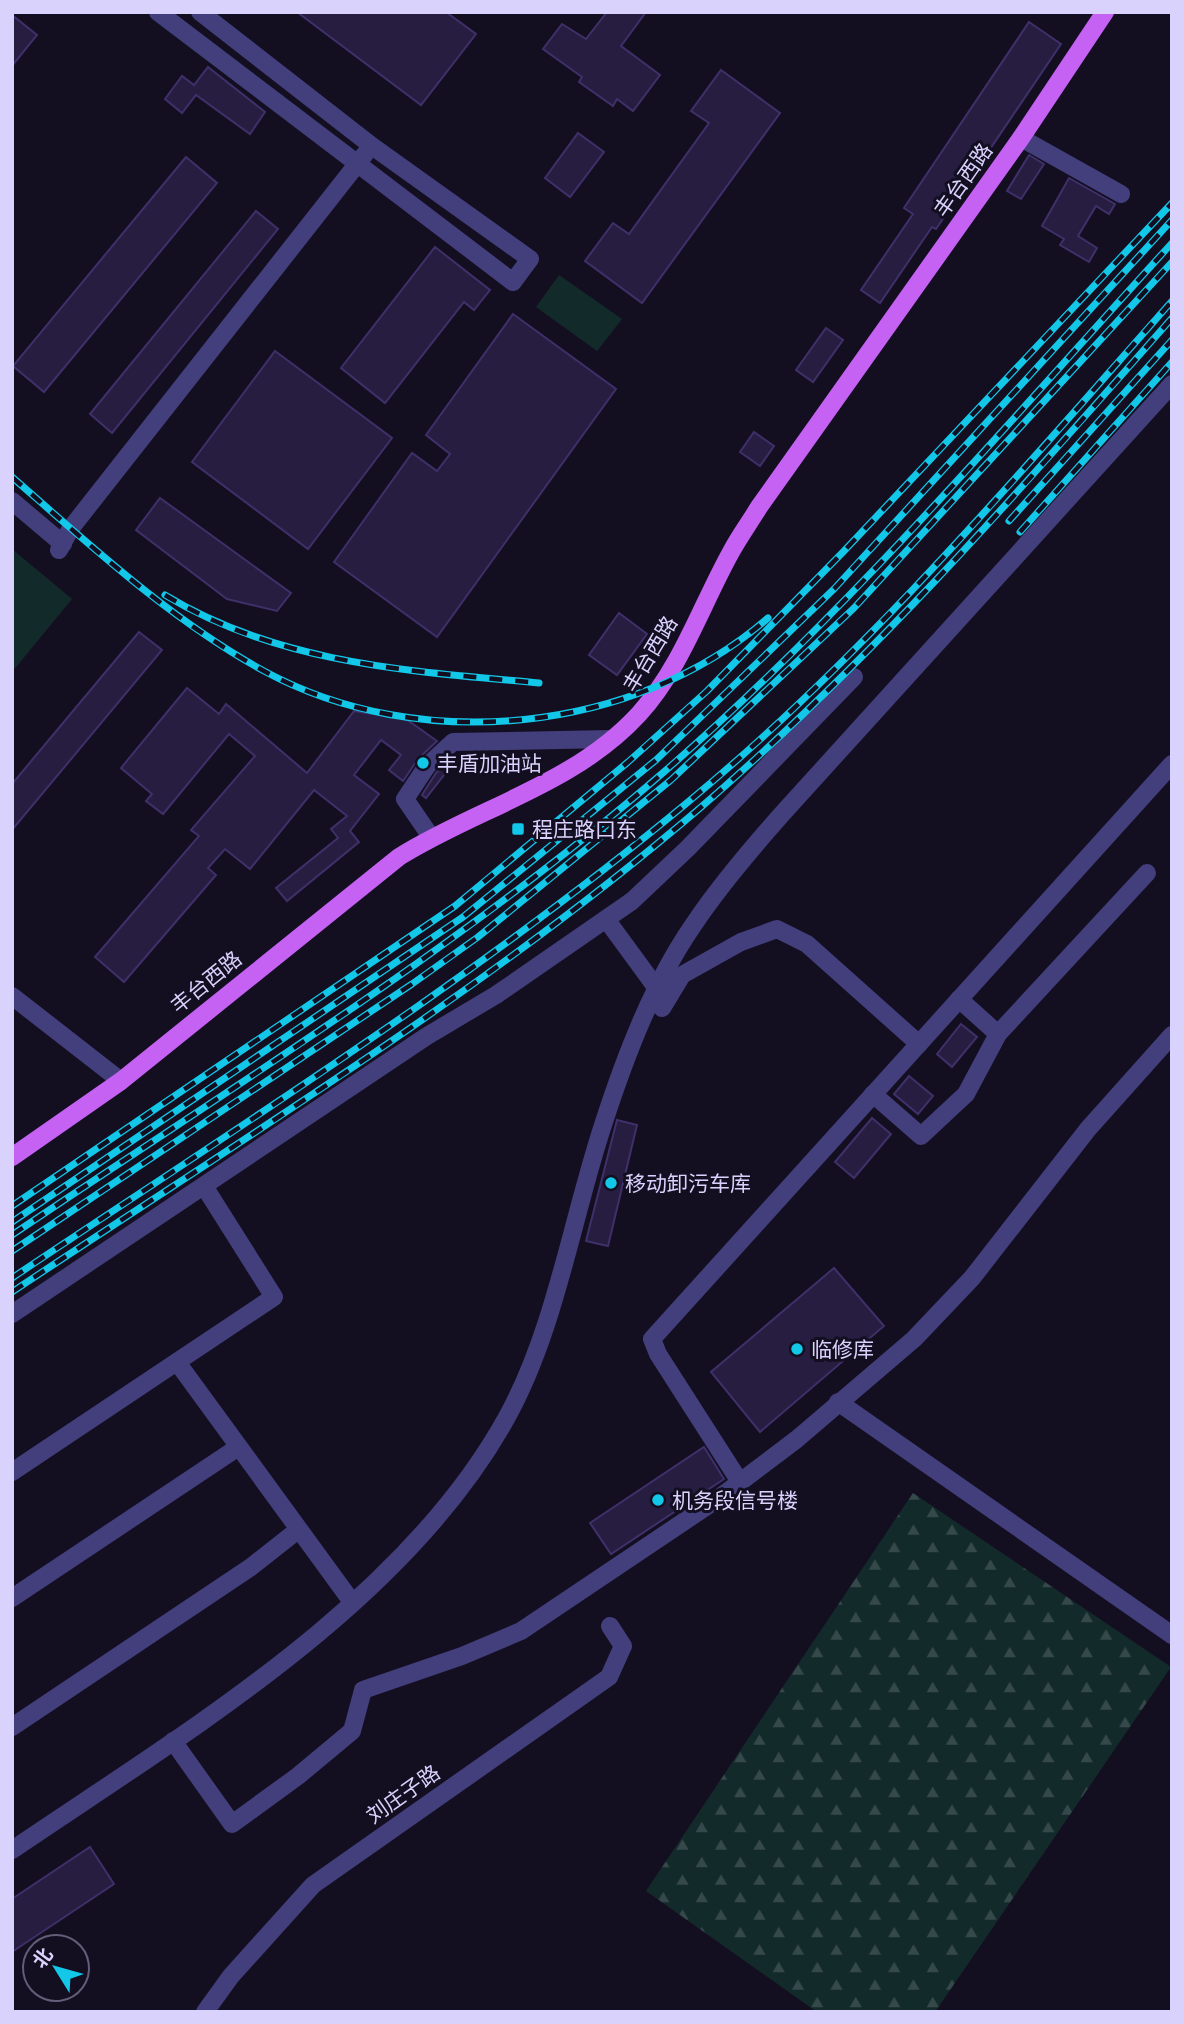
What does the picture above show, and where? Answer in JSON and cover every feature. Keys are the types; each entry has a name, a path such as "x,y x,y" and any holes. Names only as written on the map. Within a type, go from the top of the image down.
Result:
{"main road":[{"name":"丰台西路","path":"12,1157 121,1081 365,883 430,837 532,791 611,739 639,714 663,683 731,552 759,507 1021,138 1105,12"}],"street":[{"path":"158,12 513,282 530,259 372,146 200,12"},
{"path":"1021,138 1121,194"},
{"path":"12,501 61,547 71,528 372,146"},
{"path":"12,1850 281,1666 352,1602 447,1504 507,1418 530,1367 620,1075 658,990 693,925 736,866 1172,384"},
{"path":"12,1314 632,901 688,848 854,677"},
{"path":"430,837 405,799 427,766 453,742 611,739"},
{"path":"740,1482 658,1354 652,1339 1172,764"},
{"path":"873,1094 921,1136 967,1094 998,1034 1147,873"},
{"path":"606,919 658,990"},
{"path":"620,1075 626,1072 644,1045 670,991 682,975 741,942 777,929 807,944 919,1044"},
{"path":"12,996 121,1081"},
{"path":"959,999 998,1034"},
{"path":"173,1741 232,1824 298,1776 352,1731 363,1690 462,1656 521,1631 740,1482 797,1439 914,1339 972,1278 1088,1129 1172,1035"},
{"path":"12,1472 274,1297 204,1186"},
{"path":"177,1362 237,1448 352,1602"},
{"path":"838,1402 1172,1634"},
{"path":"12,1598 237,1448"},
{"path":"12,1727 251,1567 298,1530"},
{"name":"刘庄子路","path":"205,2012 232,1976 313,1885 609,1677 623,1646 610,1626"}],"green space":[{"path":"559,275 622,319 597,351 536,307"},
{"path":"12,549 72,599 12,672"},
{"path":"913,1493 1171,1667 935,2012 817,2012 646,1891"}],"building":[{"path":"297,12 446,12 476,34 421,105"},
{"path":"607,12 646,12 621,46 660,75 633,111 617,99 613,106 579,82 582,77 543,49 562,24 586,39"},
{"path":"12,15 37,35 12,66"},
{"path":"1029,22 1061,44 936,229 932,227 880,303 861,290 913,214 904,208"},
{"path":"208,67 265,112 250,134 196,95 182,113 165,99 182,76 194,85"},
{"path":"721,70 780,113 642,303 585,261 613,223 629,234 709,123 691,111"},
{"path":"578,133 604,152 570,197 545,178"},
{"path":"1029,155 1044,164 1021,199 1007,191"},
{"path":"186,157 217,183 44,392 13,366"},
{"path":"1069,178 1115,204 1109,214 1096,206 1078,236 1097,248 1089,262 1060,245 1064,239 1042,226"},
{"path":"256,211 278,229 112,433 90,414"},
{"path":"435,247 490,290 474,310 464,302 385,403 341,368"},
{"path":"513,314 616,389 437,637 334,562 412,453 437,471 450,454 426,435"},
{"path":"826,328 843,340 813,382 796,370"},
{"path":"275,351 392,438 308,549 192,462"},
{"path":"754,432 774,446 760,466 740,452"},
{"path":"160,498 291,593 277,611 227,599 136,530"},
{"path":"619,613 647,634 617,675 589,655"},
{"path":"139,632 162,650 12,830 12,784"},
{"path":"187,688 219,714 226,704 307,773 354,711 406,719 437,741 418,759 403,781 389,770 401,755 381,740 354,775 379,794 350,831 359,842 287,901 276,888 338,838 331,829 347,816 314,790 250,869 225,849 208,868 216,875 124,982 95,957 199,836 191,830 255,756 229,734 163,814 146,801 152,794 121,768"},
{"path":"456,755 458,757 426,798 422,795 436,773"},
{"path":"961,1024 977,1037 952,1067 937,1054"},
{"path":"909,1076 933,1096 918,1114 894,1094"},
{"path":"872,1118 891,1134 854,1178 835,1162"},
{"name":"移动卸污车库","path":"617,1120 637,1125 608,1246 586,1241"},
{"name":"临修库","path":"834,1268 884,1326 760,1432 711,1372"},
{"name":"机务段信号楼","path":"704,1447 724,1479 611,1554 590,1523"},
{"path":"90,1847 114,1884 40,1933 21,1933 21,1946 12,1952 12,1899"}],"railway":[{"path":"12,1206 455,906 628,762 707,691 844,551 1172,203"},
{"path":"12,1222 463,917 656,760 834,589 1172,220"},
{"path":"12,1235 346,1013 428,955 588,835 665,771 733,710 863,581 1172,243"},
{"path":"12,1251 478,937 671,780 854,608 1172,262"},
{"path":"12,1278 271,1107 441,990 607,867 688,802 818,686 940,561 1172,301"},
{"path":"12,1292 276,1119 450,1000 619,875 700,808 764,751 885,633 1002,509 1172,318"},
{"path":"1009,521 1172,340"},
{"path":"1020,532 1172,362"},
{"path":"12,477 133,581 230,651 264,671 325,698 389,714 457,722 524,720 591,708 655,687 715,657 768,618"},
{"path":"165,595 209,618 253,636 299,650 394,668 539,683"}],"place":[{"name":"丰盾加油站","path":"423,763"},
{"name":"程庄路口东","path":"518,829"},
{"name":"移动卸污车库","path":"611,1183"},
{"name":"临修库","path":"797,1349"},
{"name":"机务段信号楼","path":"658,1500"}]}
